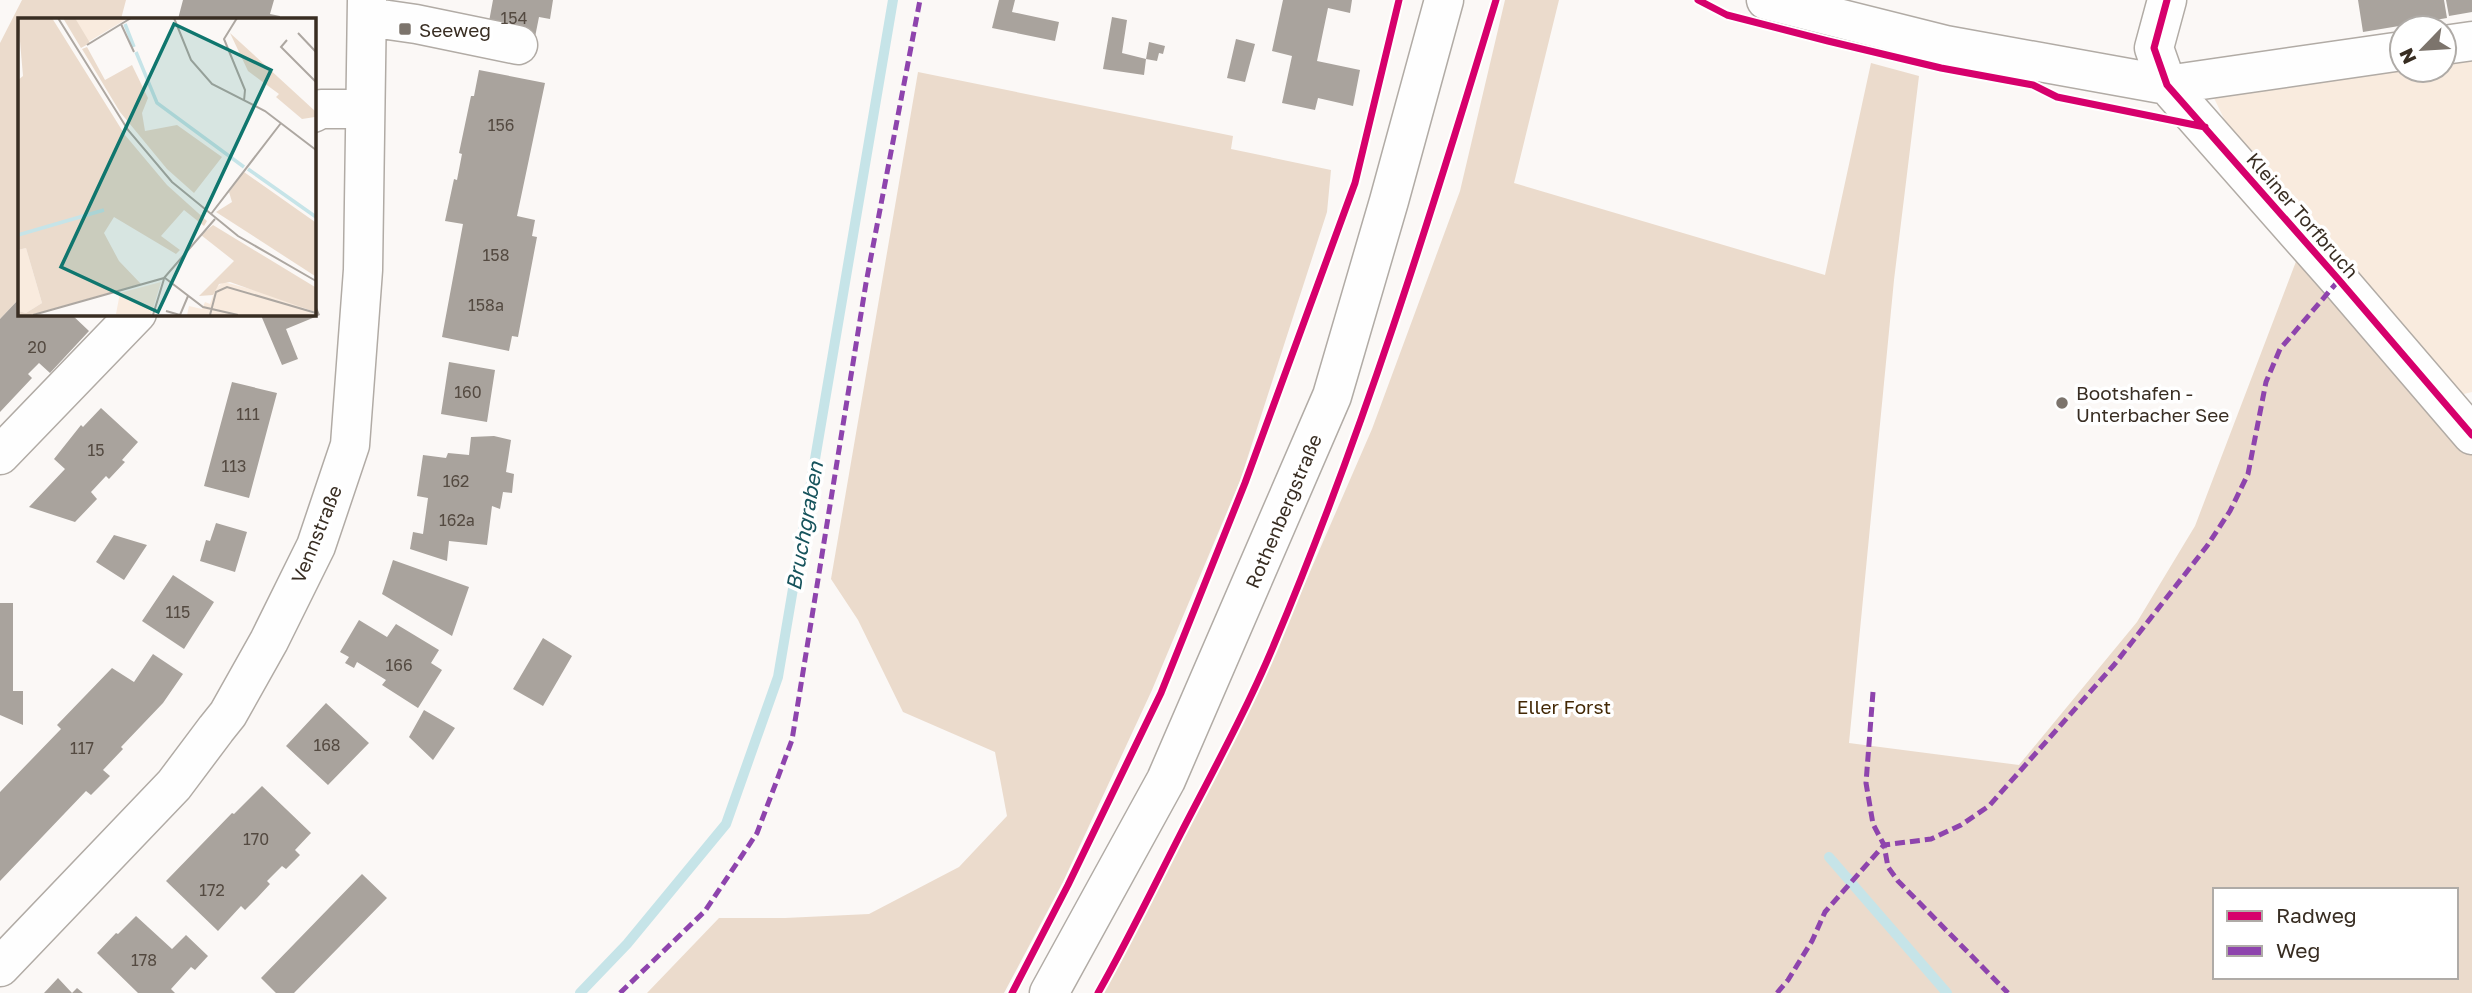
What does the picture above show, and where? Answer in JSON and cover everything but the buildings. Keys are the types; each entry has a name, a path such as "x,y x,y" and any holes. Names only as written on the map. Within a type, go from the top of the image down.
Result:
{"street":[{"name":"Rothenbergstraße","path":"1049,993 1166,780 1332,396 1390,201 1444,0"},
{"path":"1766,0 1945,44 2167,85 2388,53"},
{"name":"Kleiner Torfbruch","path":"2167,0 2154,48 2167,85 2472,435"},
{"path":"367,9 416,24 518,45"},
{"name":"Vennstraße","path":"0,967 174,785 228,714 269,641 316,546 350,445 363,270 367,9"},
{"path":"315,112 321,109 365,109"},
{"path":"0,454 134,315"}],"shaded area":[{"path":"2472,59 2472,392 2460,395 2227,125 2213,96 2388,72 2388,84 2458,84 2458,60"}],"green space":[{"path":"22,0 126,0 121,18 18,18 18,300 0,319 0,43"},
{"name":"Eller Forst","path":"1505,0 1559,0 1514,183 1825,275 1871,63 1919,76 1894,280 1849,743 2019,765 2137,622 2195,526 2300,251 2472,449 2472,993 1102,993 1208,791 1276,650 1372,429 1460,191"},
{"path":"918,72 1233,136 1231,149 1331,170 1327,212 1240,481 1152,690 1063,882 1004,993 647,993 719,918 869,914 959,867 1007,816 995,752 903,712 858,620 831,579"}],"waterway":[{"name":"Bruchgraben","path":"580,993 627,944 726,824 778,677 893,0"},
{"path":"1829,857 1947,993"}],"marked path":[{"path":"620,993 705,911 757,833 792,740 866,283 920,0"},
{"path":"1777,993 1812,941 1825,912 1884,845 1931,839 1961,825 1989,806 2114,665 2207,546 2230,511 2248,474 2266,382 2280,349 2339,280"},
{"path":"1873,692 1866,783 1873,824 1884,845 1888,867 1898,881 2008,993"}],"cycle path":[{"path":"1012,993 1068,885 1161,693 1245,483 1355,183 1399,0"},
{"path":"1098,993 1263,671 1305,568 1393,326 1496,0"},
{"path":"1698,0 1727,15 1828,41 1941,68 2033,85 2057,97 2205,127"},
{"path":"2167,0 2154,48 2167,85 2472,435"}],"place":[{"name":"Seeweg","path":"405,29"},
{"name":"Bootshafen - Unterbacher See","path":"2062,403"}]}
